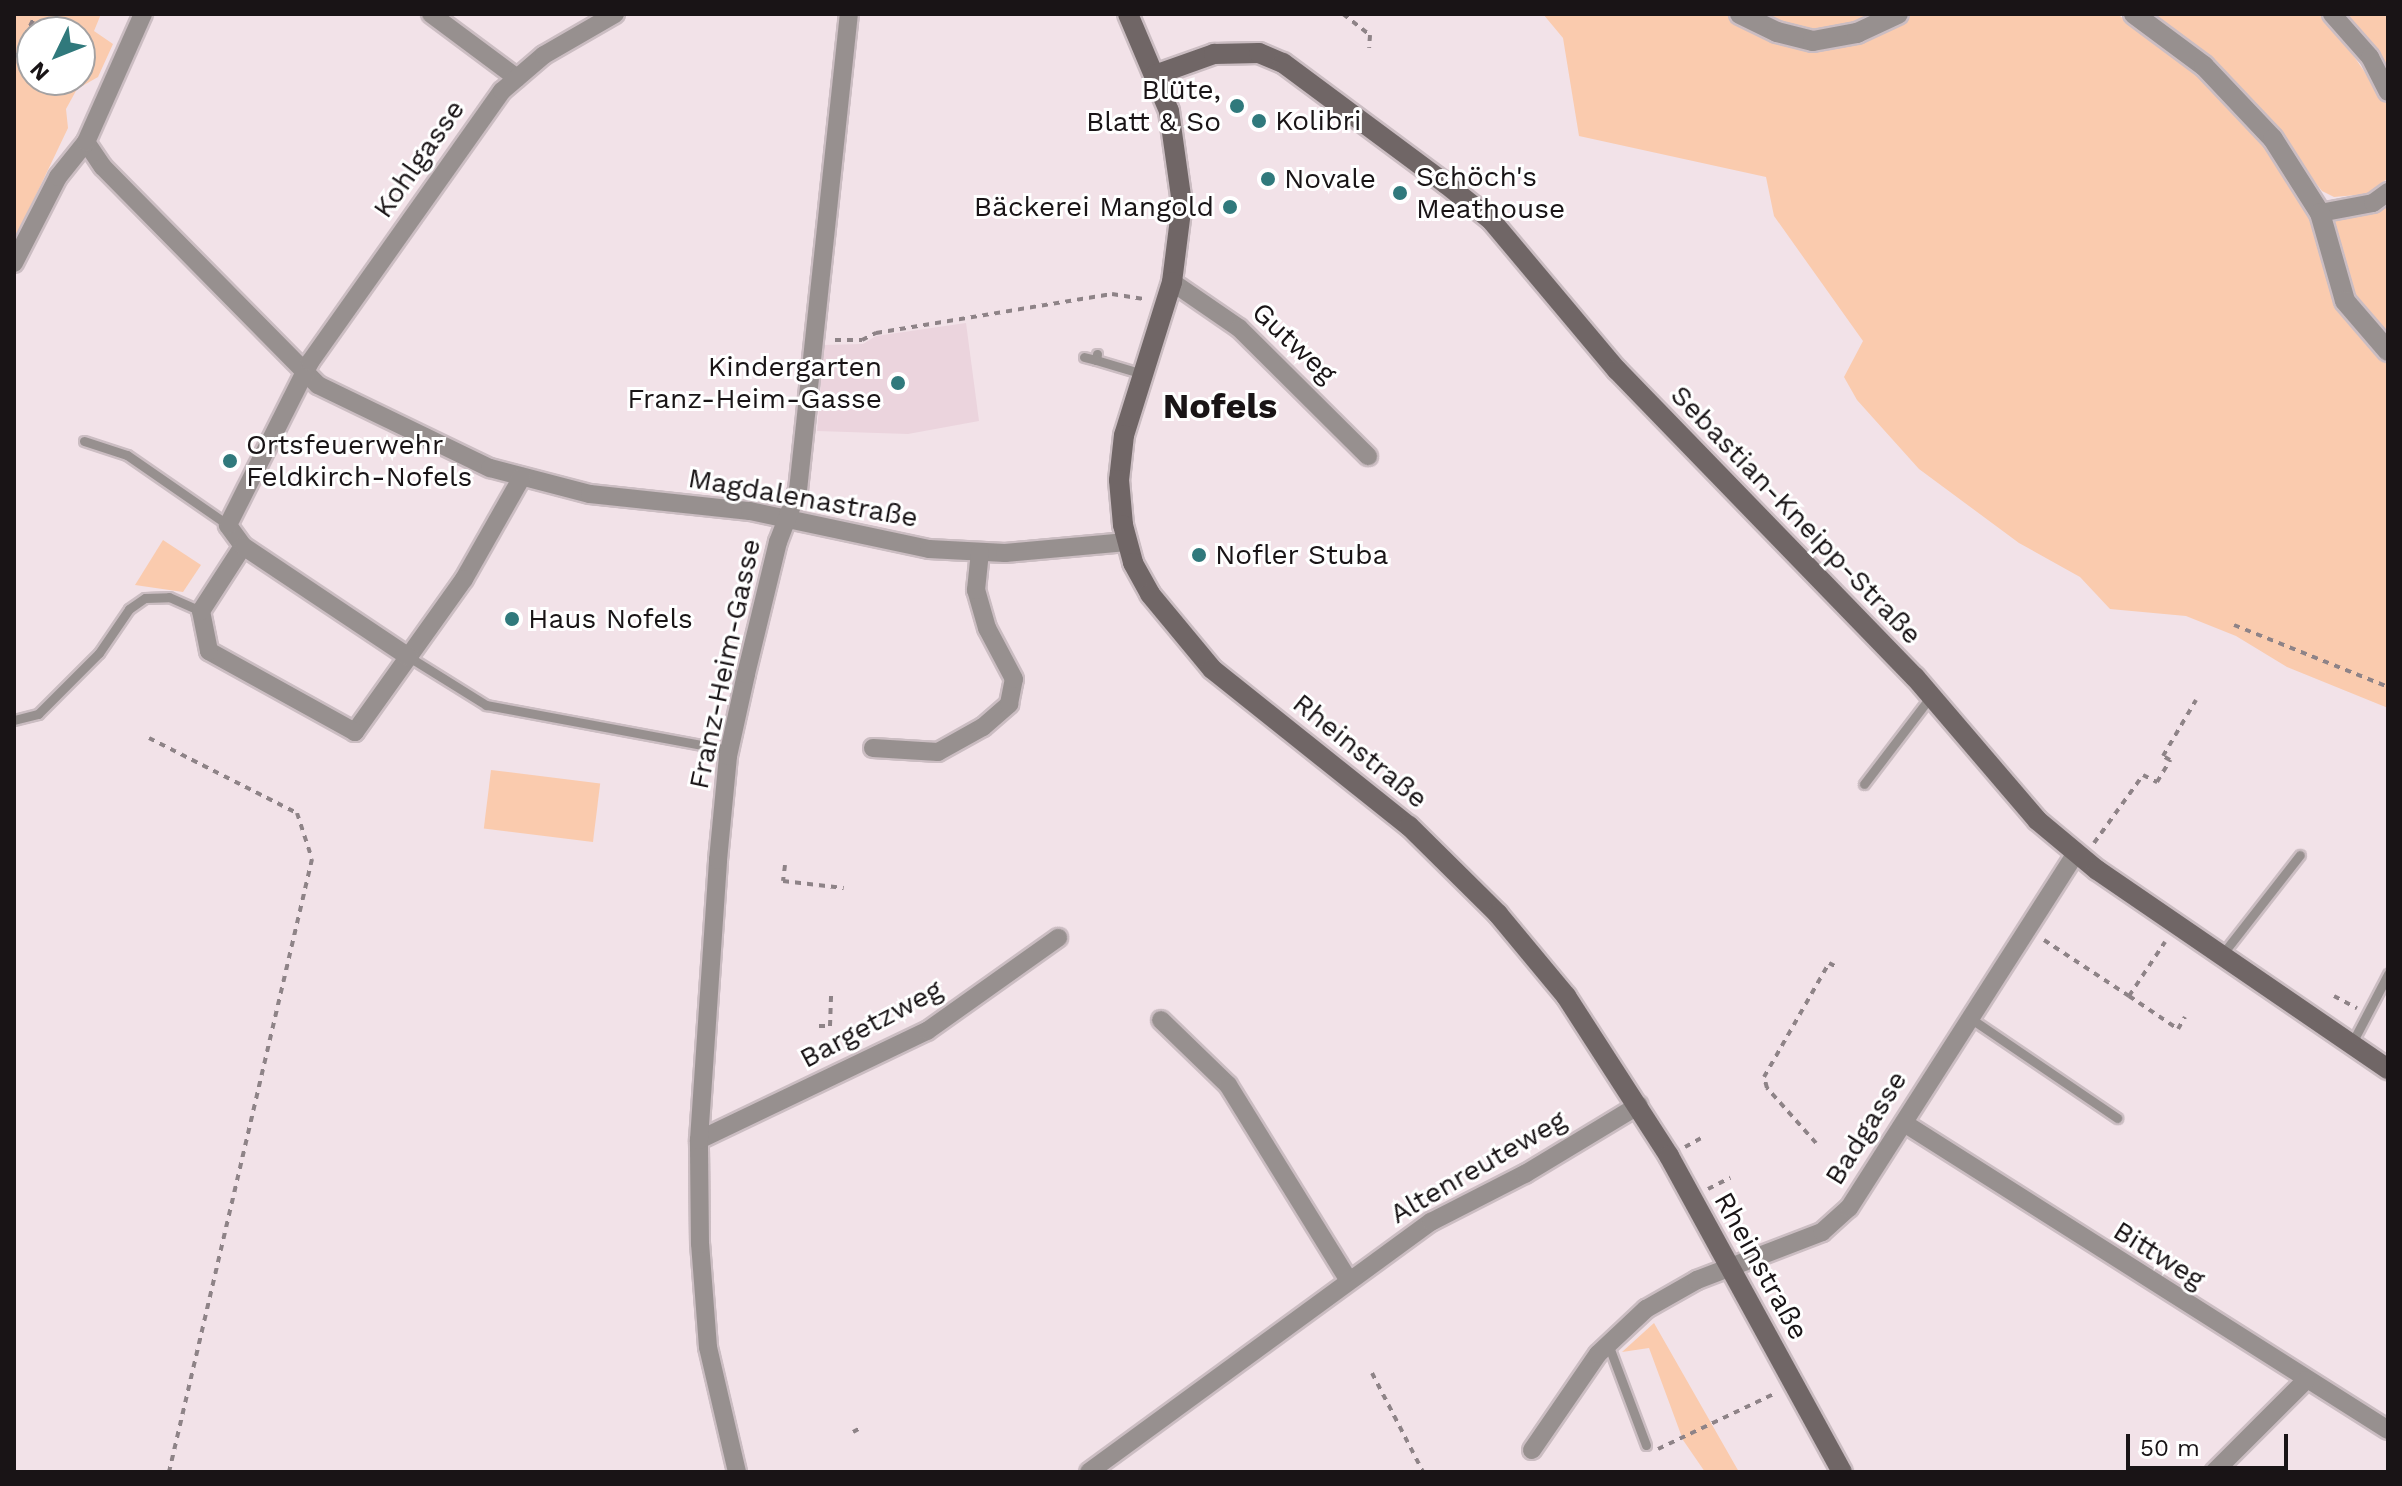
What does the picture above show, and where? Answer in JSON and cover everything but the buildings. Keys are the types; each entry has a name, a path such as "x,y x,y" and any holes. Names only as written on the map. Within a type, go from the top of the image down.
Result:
{"main road":[{"name":"Rheinstraße","path":"1128,14 1155,75 1180,168 1180,226 1172,282 1124,435 1119,480 1127,542 1150,594 1212,669 1409,826 1498,914 1566,996 1639,1105 1842,1472"},
{"name":"Sebastian-Kneipp-Straße","path":"1155,75 1214,54 1259,53 1283,63 1491,220 1627,381 1931,696 2037,820 2083,851 2221,956 2388,1069"}],"street":[{"path":"14,263 58,177 86,142 143,14"},
{"path":"431,14 517,78"},
{"name":"Kohlgasse","path":"305,374 464,143 517,78 544,55 615,14"},
{"name":"Franz-Heim-Gasse","path":"737,1472 708,1347 699,1140 729,750 786,519 798,490 849,14"},
{"path":"1740,14 1777,32 1813,41 1857,33 1898,14"},
{"path":"2134,14 2232,93 2273,139 2320,213 2345,301 2388,351"},
{"path":"2332,14 2370,57 2388,92"},
{"name":"Magdalenastraße","path":"86,142 103,167 305,374 331,393 452,451 522,477 590,494 786,519 929,549 980,552 1127,542"},
{"path":"2320,213 2373,203 2388,192"},
{"name":"Gutweg","path":"1172,282 1239,328 1368,456"},
{"path":"305,374 228,525 243,546 409,657"},
{"path":"243,546 201,611 209,651 355,732 464,579 522,477"},
{"path":"873,748 938,752 983,727 1009,704 1014,679 987,628 976,590 980,552"},
{"name":"Badgasse","path":"1532,1450 1552,1415 1608,1344 1646,1309 1697,1280 1822,1232 1849,1208 1967,1016 2083,851"},
{"name":"Bargetzweg","path":"699,1140 927,1031 1058,938"},
{"path":"1161,1020 1228,1085 1349,1281"},
{"name":"Altenreuteweg","path":"1089,1472 1431,1222 1639,1105"},
{"name":"Bittweg","path":"1904,1123 2388,1430"},
{"path":"2214,1472 2306,1380"}],"lane":[{"path":"1084,357 1096,357 1143,374"},
{"path":"84,441 127,455 228,525"},
{"path":"14,720 38,714 99,653 129,609 145,598 169,597 201,611"},
{"path":"409,657 486,705 729,750"},
{"path":"1864,784 1931,696"},
{"path":"2221,956 2300,855"},
{"path":"2351,1046 2388,974"},
{"path":"1967,1016 2117,1118"},
{"path":"1608,1344 1650,1448"}],"path":[{"path":"14,58 36,14"},
{"path":"1343,14 1370,35 1369,48"},
{"path":"812,340 862,340 876,333 1112,294 1151,300"},
{"path":"2234,625 2388,687"},
{"path":"2083,851 2143,775 2157,782 2170,760 2163,756 2196,700"},
{"path":"149,738 297,813 312,859 169,1472"},
{"path":"785,865 783,881 844,888"},
{"path":"2026,928 2178,1029 2185,1017"},
{"path":"2129,996 2171,934"},
{"path":"2149,954 2155,958"},
{"path":"1816,1143 1767,1088 1764,1077 1829,963 1839,968"},
{"path":"819,1026 830,1026 831,991"},
{"path":"2334,996 2367,1014"},
{"path":"1372,1373 1423,1472"},
{"path":"1650,1448 1793,1384"},
{"path":"853,1432 862,1427"}],"shaded area":[{"path":"14,14 101,14 96,26 96,16 16,16 16,96 73,96 66,109 68,128 14,241"},
{"path":"1543,14 2117,14 2198,71 2266,144 2317,224 2354,217 2388,199 2388,708 2287,667 2236,636 2186,616 2110,609 2080,577 2019,543 1919,469 1857,400 1844,377 1863,341 1774,216 1766,177 1579,136 1563,38"},
{"path":"2150,14 2325,14 2388,106 2388,178 2368,194 2334,197 2322,191 2240,87"},
{"path":"2339,14 2388,14 2388,80 2371,44"},
{"path":"96,32 113,44 96,78"},
{"name":"Kindergarten Franz-Heim-Gasse","path":"966,323 979,421 908,434 817,431 824,345 863,344 876,336"},
{"path":"163,540 201,565 183,592 135,585"},
{"path":"491,770 600,783 593,842 484,829"},
{"path":"1654,1323 1739,1472 1705,1472 1683,1440 1649,1348 1622,1352"}],"place":[{"name":"Blüte, Blatt & So","path":"1237,106"},
{"name":"Kolibri","path":"1259,121"},
{"name":"Novale","path":"1268,179"},
{"name":"Schöch's Meathouse","path":"1400,193"},
{"name":"Bäckerei Mangold","path":"1230,207"},
{"name":"Kindergarten Franz-Heim-Gasse","path":"898,383"},
{"name":"Ortsfeuerwehr Feldkirch-Nofels","path":"230,461"},
{"name":"Nofler Stuba","path":"1199,555"},
{"name":"Haus Nofels","path":"512,619"}],"district":[{"name":"Nofels","path":"1220,407"}]}
